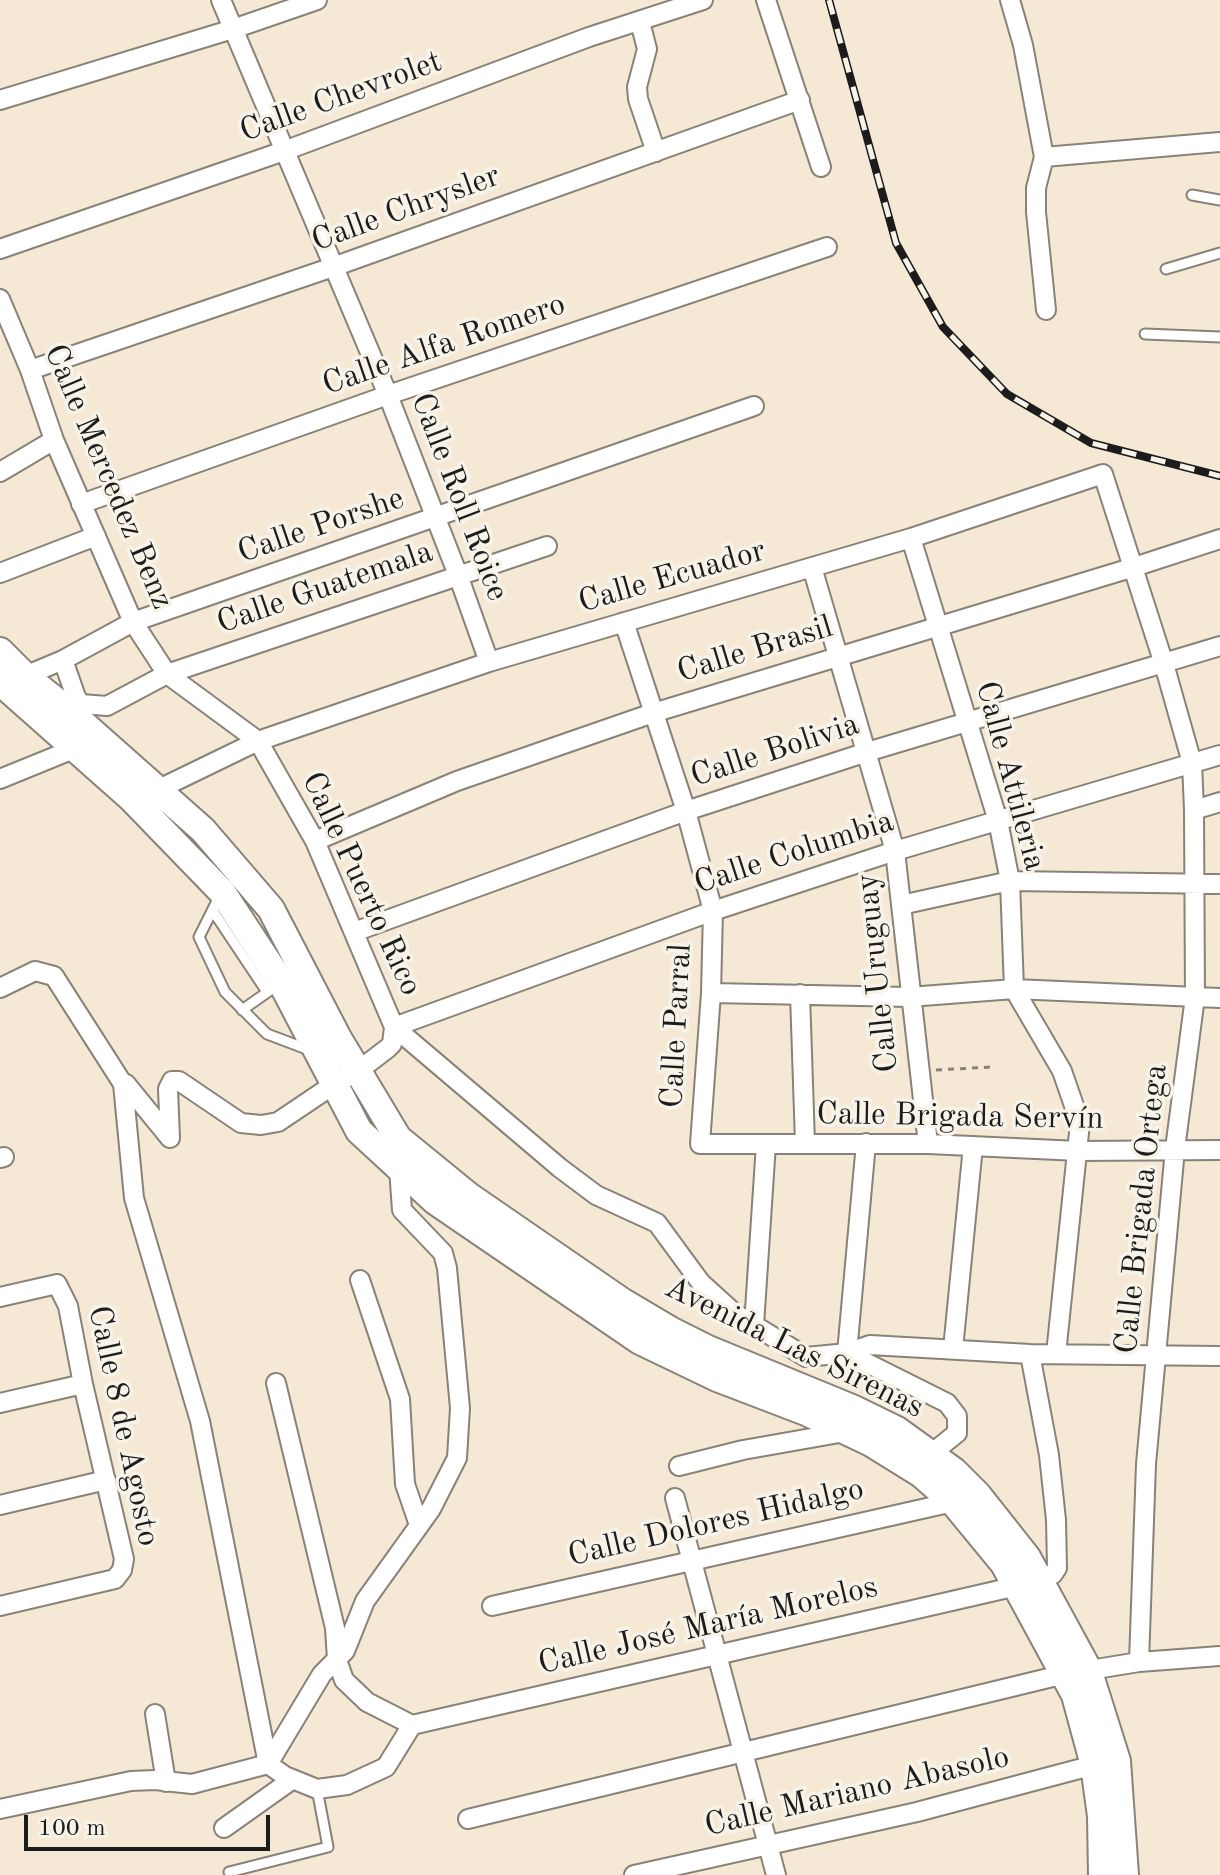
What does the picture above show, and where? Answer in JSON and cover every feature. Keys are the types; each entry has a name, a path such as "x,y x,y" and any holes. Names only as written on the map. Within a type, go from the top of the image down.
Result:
{"main road":[{"path":"0,651 13,679"},
{"name":"Avenida Las Sirenas","path":"13,679 76,708 157,790 203,830 271,909 358,1071 398,1138 469,1196 623,1302 672,1331 897,1430 954,1471 1004,1525 1029,1583"},
{"name":"Avenida Las Sirenas","path":"13,679 76,748 131,798 218,901 319,1053 359,1131 435,1201 617,1328 717,1378 806,1412 891,1454 921,1474 953,1502 1029,1583"},
{"path":"1029,1583 1076,1672 1117,1761 1125,1875"},
{"path":"1076,1672 1101,1816 1102,1875"}],"street":[{"name":"Calle Roll Roice","path":"221,0 388,395 489,662"},
{"path":"0,100 317,0"},
{"name":"Calle Chevrolet","path":"0,249 284,151 589,37 703,0"},
{"path":"766,0 821,167"},
{"path":"1010,0 1023,45 1044,157 1036,188 1036,212 1046,310"},
{"path":"640,22 647,49 637,87 638,99 656,152"},
{"name":"Calle Chrysler","path":"30,370 333,267 800,100"},
{"path":"1044,157 1220,142"},
{"name":"Calle Alfa Romero","path":"81,504 388,395 827,247"},
{"name":"Calle Mercedez Benz","path":"0,299 7,335 30,370 54,440 133,622 167,674"},
{"name":"Calle Porshe","path":"13,679 63,660 133,622 754,406"},
{"path":"0,472 54,440"},
{"name":"Calle Ecuador","path":"157,790 258,741 489,662 911,538 1103,474"},
{"name":"Calle Brigada Ortega","path":"1103,474 1192,763 1194,810 1195,997 1175,1149 1146,1464 1139,1662"},
{"path":"0,573 96,536"},
{"name":"Calle Attileria","path":"911,538 998,821 1010,881 1014,989 1062,1071 1080,1123 1056,1354"},
{"name":"Calle Brasil","path":"315,841 457,781 653,713 1220,539"},
{"name":"Calle Guatemala","path":"76,708 107,706 167,674 547,546"},
{"name":"Calle Uruguay","path":"812,567 895,851 909,997 928,1144"},
{"name":"Calle Parral","path":"624,622 686,811 713,911 711,993 700,1144"},
{"name":"Calle Bolivia","path":"354,932 686,811 867,752 1220,646"},
{"path":"63,660 76,697 76,708"},
{"name":"Calle Puerto Rico","path":"167,674 258,741 315,841 394,1027"},
{"path":"0,779 76,748"},
{"name":"Calle Columbia","path":"394,1027 713,911 895,851 1220,755"},
{"path":"1194,810 1220,802"},
{"path":"901,905 1010,881 1220,884"},
{"path":"0,988 35,971 54,976 123,1084 134,1198 200,1421 268,1764 317,1789 347,1785 386,1767 412,1725 367,1702 344,1680 337,1660 335,1628 276,1383"},
{"path":"711,993 909,997 1014,989 1220,998"},
{"path":"800,994 805,1143"},
{"path":"123,1084 170,1138 168,1089 172,1081 179,1081 241,1123 261,1125 278,1122 358,1071 392,1044 394,1027"},
{"path":"394,1027 596,1195 657,1223 701,1283 734,1313 806,1357 847,1353 870,1345 1030,1354 1220,1356"},
{"path":"847,1353 866,1143"},
{"name":"Calle Brigada Servín","path":"700,1144 866,1143 1079,1151 1220,1150"},
{"path":"754,1325 766,1144"},
{"path":"953,1349 973,1146"},
{"path":"0,1809 131,1781 192,1784 268,1764 322,1674 345,1651 365,1601 431,1509 457,1458 460,1408 443,1253 402,1210 399,1168"},
{"path":"360,1280 400,1399 405,1484 419,1525"},
{"name":"Calle 8 de Agosto","path":"0,1297 57,1284 68,1306 83,1384 124,1547 122,1570 115,1579 0,1606"},
{"path":"847,1353 947,1403 957,1416 957,1433 931,1454"},
{"path":"1029,1583 1053,1574 1057,1568 1049,1455 1030,1354"},
{"path":"0,1403 83,1384"},
{"path":"679,1466 743,1450 848,1432"},
{"path":"0,1505 106,1480"},
{"path":"675,1498 776,1875"},
{"name":"Calle Dolores Hidalgo","path":"492,1606 953,1502"},
{"name":"Calle José María Morelos","path":"412,1725 1029,1583"},
{"path":"468,1819 1076,1672 1139,1662 1220,1656"},
{"path":"155,1714 166,1782"},
{"name":"Calle Mariano Abasolo","path":"634,1875 917,1812 1094,1765"},
{"path":"224,1828 293,1779"}],"lane":[{"path":"1192,195 1220,200"},
{"path":"1166,269 1220,253"},
{"path":"1145,334 1220,337"},
{"path":"218,901 199,937 225,992 267,1034 319,1053"},
{"path":"242,1010 274,987"},
{"path":"229,1872 328,1847 317,1789"}],"path":[{"path":"919,1072 992,1067"}],"railway":[{"path":"829,0 896,243 943,327 1007,394 1091,443 1220,476"}]}
